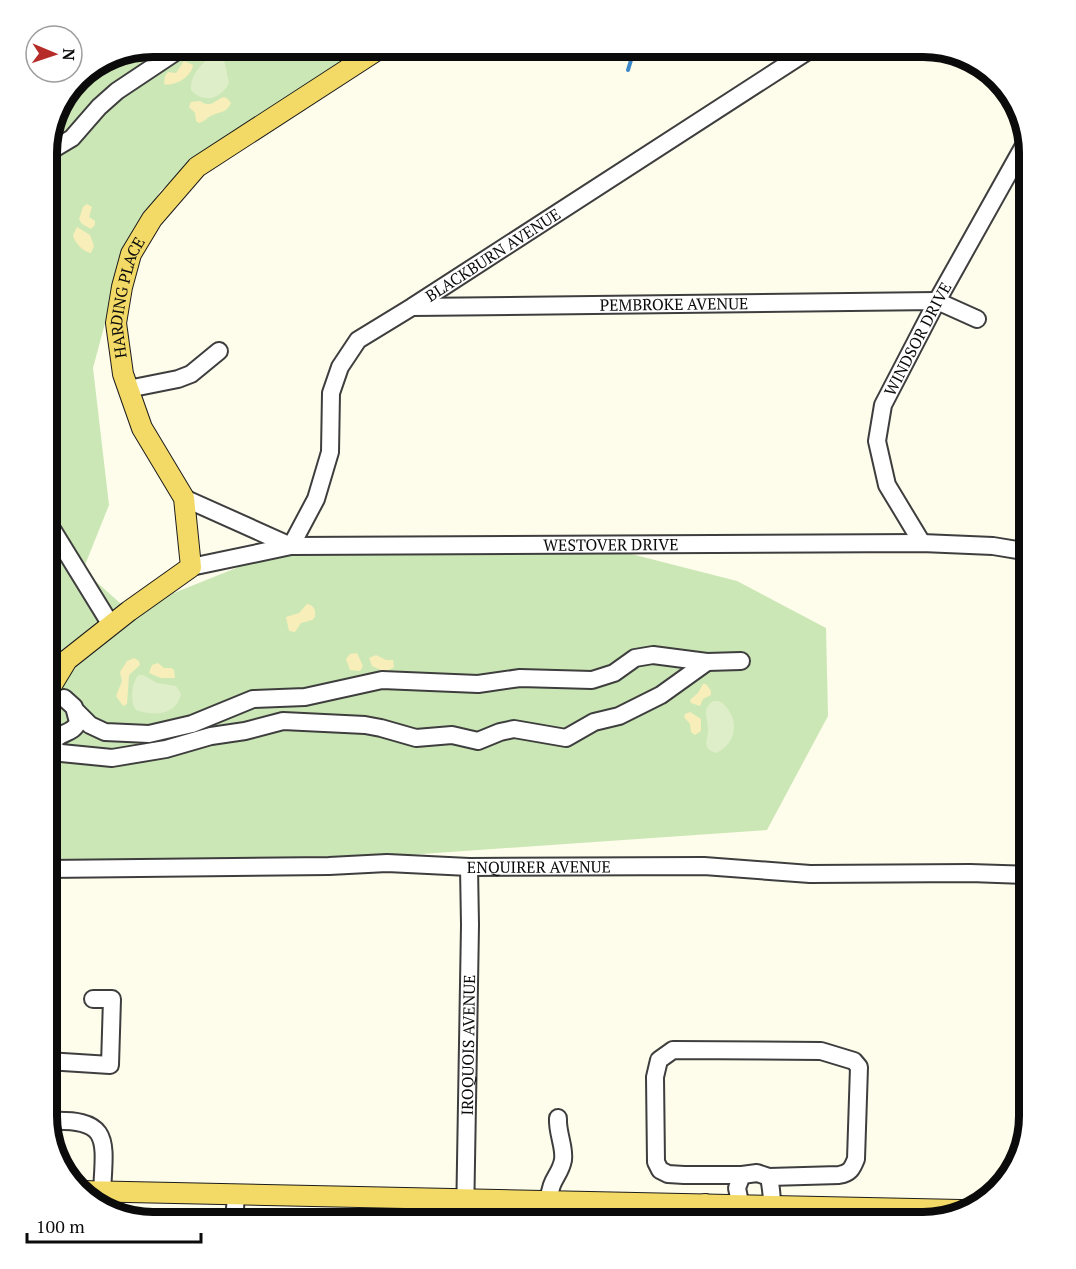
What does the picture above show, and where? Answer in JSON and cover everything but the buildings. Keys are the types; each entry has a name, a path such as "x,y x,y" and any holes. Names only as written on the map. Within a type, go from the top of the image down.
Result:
{"main road":[{"name":"HARDING PLACE","path":"191,567 184,498 141,428 123,374 116,323 131,254 152,219 197,167 365,57"},
{"path":"57,689 67,660 191,567"},
{"path":"94,1191 549,1200 692,1212"},
{"path":"865,1212 937,1210"}],"street":[{"path":"57,147 72,138 99,107 117,91 167,57"},
{"name":"BLACKBURN AVENUE","path":"291,546 316,499 330,452 331,393 340,367 358,340 799,57"},
{"name":"WINDSOR DRIVE","path":"922,543 887,485 877,441 883,405 937,301 1019,155"},
{"path":"937,301 977,319"},
{"name":"PEMBROKE AVENUE","path":"412,307 937,301"},
{"path":"128,389 178,379 191,374 219,351"},
{"path":"184,498 291,546"},
{"path":"57,537 111,625"},
{"name":"WESTOVER DRIVE","path":"191,567 291,546 922,543 993,546 1019,550"},
{"path":"76,712 90,725 105,732 149,734 185,726 253,699 305,697 382,680 478,684 520,678 588,681 606,677 631,660 657,654 707,662 741,661"},
{"path":"57,751 107,759 166,749 211,736 245,731 283,721 369,726 416,738 452,735 478,741 514,729 566,738 594,722 619,716 661,695 707,662"},
{"path":"57,696 71,703 78,717 76,727 57,736"},
{"name":"ENQUIRER AVENUE","path":"57,869 329,866 387,863 469,867 704,866 810,874 1019,875"},
{"name":"IROQUOIS AVENUE","path":"465,1212 469,867"},
{"path":"57,1062 110,1065 112,999 93,999"},
{"path":"673,1050 821,1051 854,1061 859,1067 856,1159 851,1170 847,1174 839,1175 769,1177 757,1173 742,1176 668,1174 660,1170 656,1162 655,1077 659,1060 665,1054 673,1050"},
{"path":"549,1200 549,1188 563,1161 564,1152 557,1130 558,1118"},
{"path":"58,1122 80,1122 94,1126 102,1136 104,1161 102,1191"},
{"path":"742,1176 737,1188 742,1212"},
{"path":"769,1177 772,1191 769,1212"},
{"path":"235,1212 236,1195"}],"green space":[{"path":"153,57 355,57 208,151 160,191 116,282 93,368 109,505 83,570 129,611 291,546 592,544 737,581 826,628 828,716 767,830 91,877 57,874 57,147 60,128 67,111 90,81 105,70 122,62"},
{"path":"216,57 224,60 229,83 217,96 206,98 191,90 191,85 194,75 209,58"},
{"path":"139,675 157,683 176,686 181,694 174,707 163,713 136,710 132,692 134,682"},
{"path":"713,701 719,701 731,713 734,728 729,742 716,753 708,749 706,743 708,729 706,711"}],"sand":[{"path":"184,61 193,65 190,73 178,82 164,84 168,72 176,73"},
{"path":"224,97 231,103 225,110 199,123 196,121 195,113 189,107 191,102 200,101 210,104"},
{"path":"87,204 92,207 89,217 95,221 91,229 82,224 79,219 83,207"},
{"path":"77,227 90,235 94,246 91,253 82,249 75,241 73,235"},
{"path":"307,604 314,608 315,617 301,623 295,632 289,631 286,617 299,613"},
{"path":"357,653 363,666 360,671 350,670 346,659 350,654"},
{"path":"376,655 386,660 393,660 394,667 385,672 372,666 369,658"},
{"path":"134,658 139,661 140,665 129,675 127,704 123,706 116,696 122,681 120,672 127,661"},
{"path":"158,663 164,668 174,670 175,678 161,678 149,673 152,665"},
{"path":"703,684 706,684 711,695 703,699 700,706 691,703 690,700"},
{"path":"690,712 701,719 701,731 695,735 691,732 690,724 684,717"}],"waterway":[{"path":"628,70 632,57"}]}
